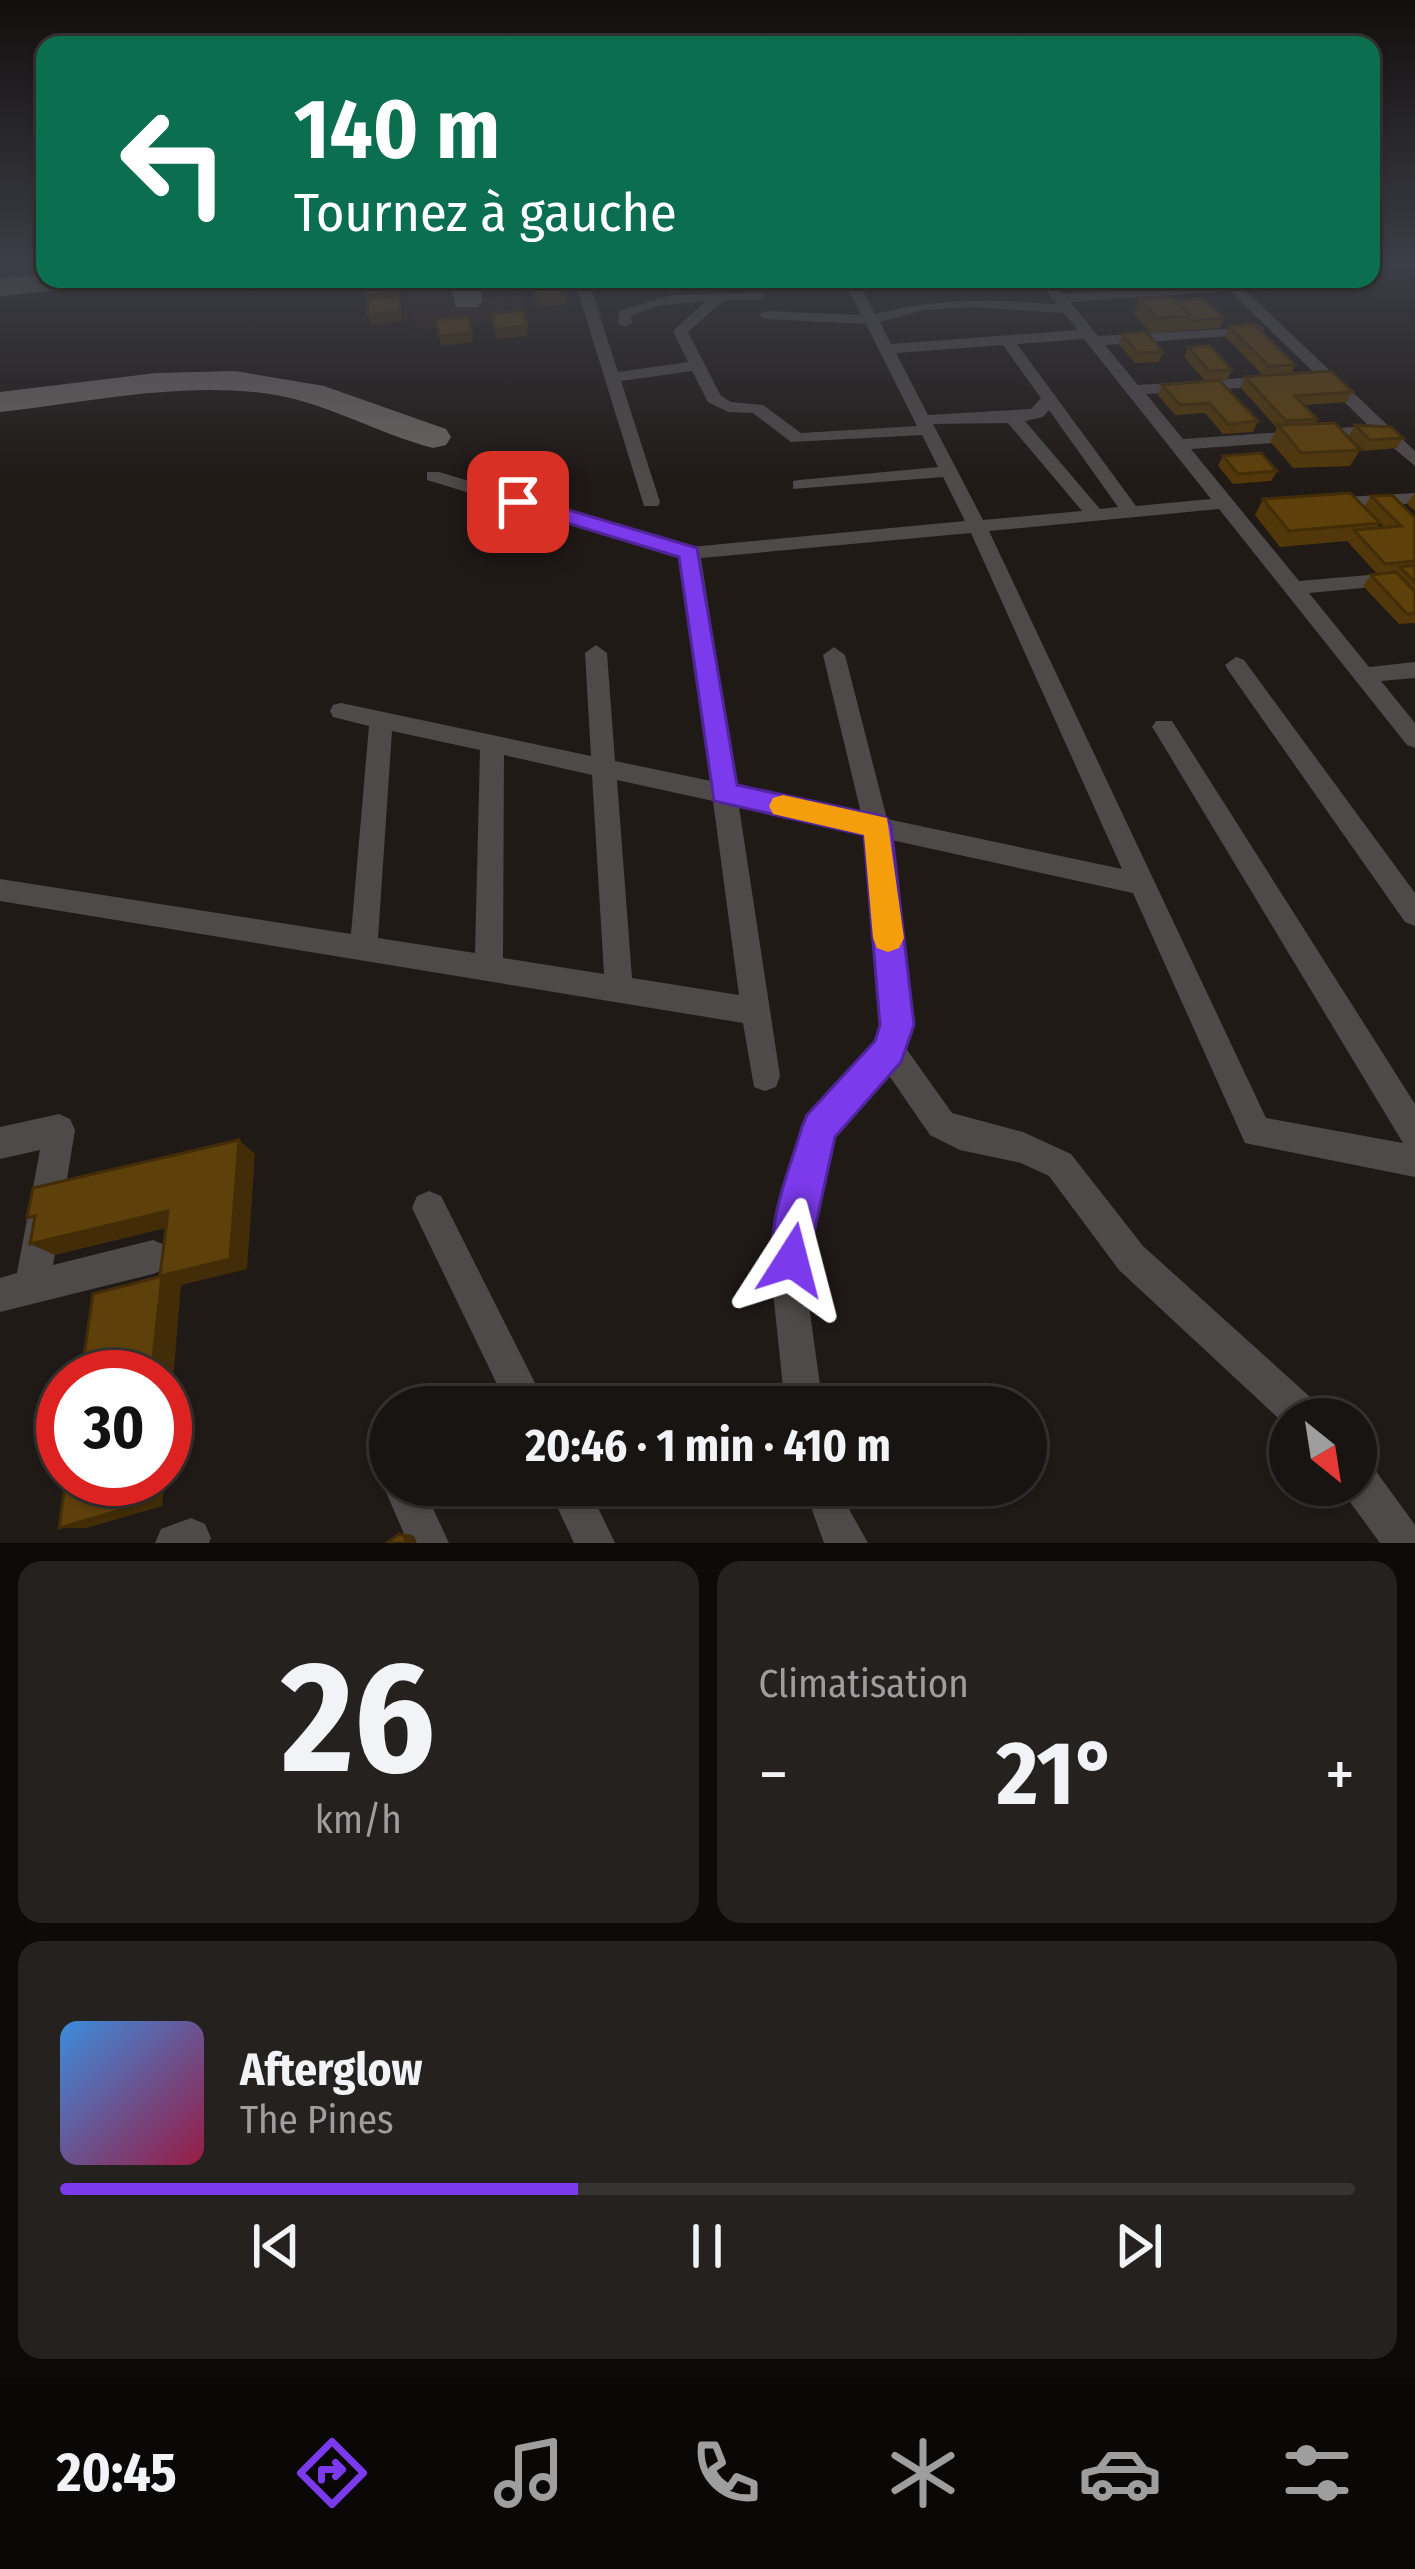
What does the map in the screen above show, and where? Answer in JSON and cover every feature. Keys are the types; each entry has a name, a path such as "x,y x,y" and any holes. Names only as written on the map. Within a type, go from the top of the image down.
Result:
{"street":[{"path":"598,333 651,502"},
{"path":"681,333 714,399 728,407 757,408 797,438 925,425 964,415 1014,419 1037,414 1049,398"},
{"path":"878,333 977,526 1256,1132 1415,1161"},
{"path":"1087,333 1415,739"},
{"path":"886,349 1195,333"},
{"path":"1282,333 1415,461"},
{"path":"1006,340 1131,512"},
{"path":"613,379 698,365"},
{"path":"1306,378 1327,377"},
{"path":"1134,390 1284,380"},
{"path":"1014,419 1095,515"},
{"path":"1178,445 1382,430"},
{"path":"799,485 949,471"},
{"path":"433,476 689,553 1131,512 1254,509"},
{"path":"1300,506 1415,498"},
{"path":"689,553 765,1076"},
{"path":"1293,588 1415,577"},
{"path":"596,653 619,989"},
{"path":"801,1386 790,1291 793,1229 820,1127 889,1050 897,1025 877,826 834,656"},
{"path":"1236,665 1415,914"},
{"path":"1364,675 1415,670"},
{"path":"341,711 1142,884"},
{"path":"364,948 381,719"},
{"path":"1164,727 1415,1133"},
{"path":"489,968 492,743"},
{"path":"0,890 755,1011"},
{"path":"889,1050 941,1124 960,1134 1023,1148 1060,1165 1131,1258 1284,1398"},
{"path":"0,1143 59,1130 16,1291 153,1257"},
{"path":"429,1208 518,1386"},
{"path":"412,1506 429,1543"},
{"path":"576,1506 595,1543"},
{"path":"828,1506 848,1543"},
{"path":"1377,1506 1403,1543"}],"building":[{"path":"1147,333 1163,352 1138,353 1122,334"},
{"path":"1236,333 1263,333 1295,365 1269,366"},
{"path":"1210,346 1232,370 1209,371 1188,347"},
{"path":"1331,371 1353,392 1295,396 1317,419 1286,421 1245,377"},
{"path":"1219,380 1258,421 1228,424 1209,403 1180,405 1162,385"},
{"path":"1335,423 1360,450 1301,453 1278,425"},
{"path":"1355,425 1391,427 1403,438 1370,440"},
{"path":"1261,453 1277,471 1238,474 1223,456"},
{"path":"1350,493 1380,523 1289,531 1263,499"},
{"path":"1392,495 1415,518 1415,561 1385,564 1354,530 1401,526 1371,496"},
{"path":"1415,565 1415,582 1400,567"},
{"path":"1396,572 1415,592 1415,613 1407,614 1371,575"},
{"path":"239,1140 230,1259 160,1276 168,1211 30,1244 35,1216 27,1218 33,1188"},
{"path":"162,1276 154,1350 85,1350 93,1294"},
{"path":"62,1506 135,1506 59,1528"},
{"path":"399,1534 407,1543 387,1543"}],"taxiway":[{"path":"0,402 156,383 235,381 312,393 433,437"}],"slow traffic":[{"path":"783,806 877,826 888,938"}],"route":[{"path":"518,502 689,553 724,794 877,826 897,1025 889,1050 820,1127 793,1229 792,1260"}]}
